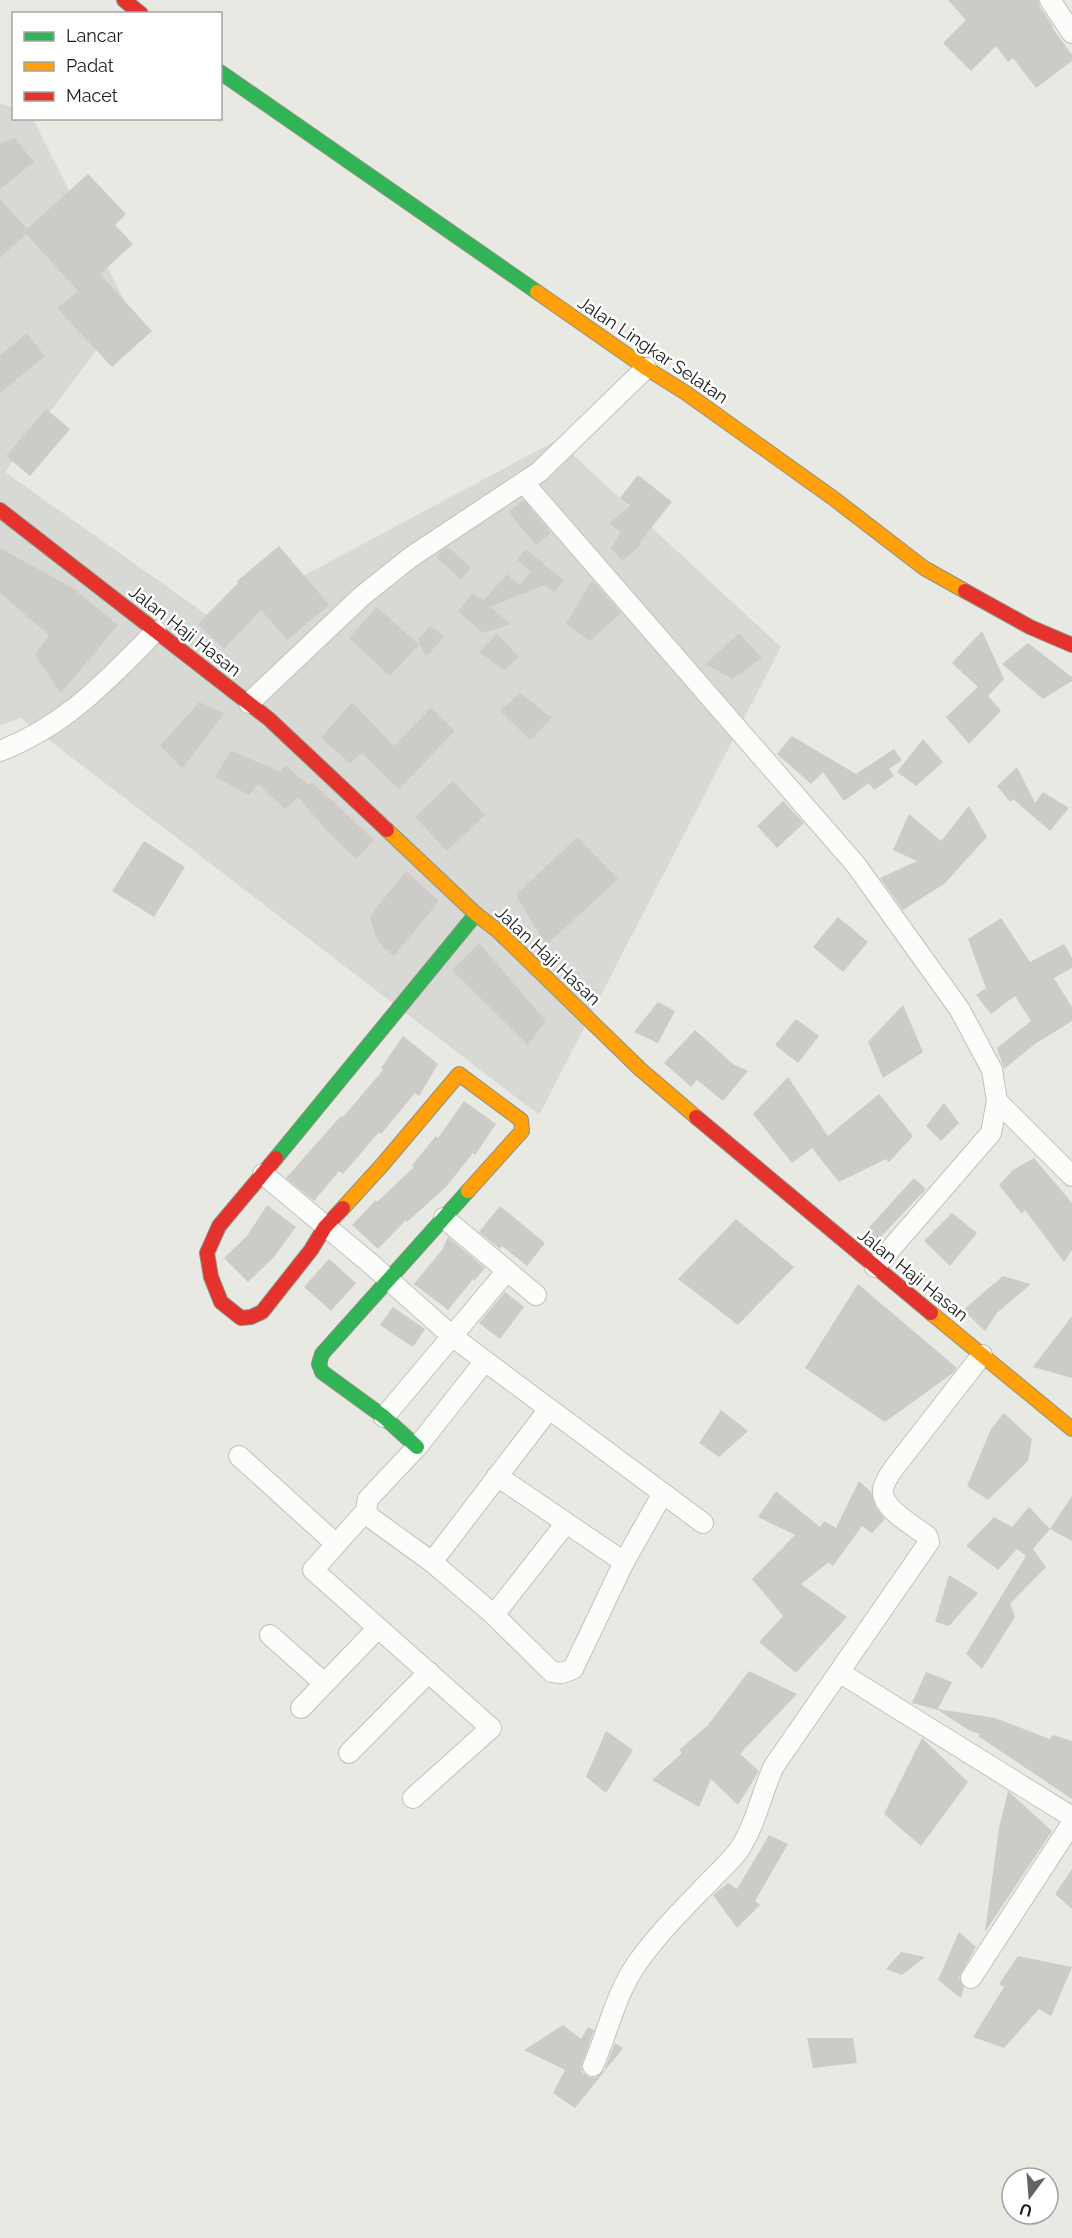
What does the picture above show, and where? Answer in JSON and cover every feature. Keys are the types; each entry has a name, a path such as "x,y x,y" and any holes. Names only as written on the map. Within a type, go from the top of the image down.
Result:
{"street":[{"path":"124,0 139,12"},
{"path":"1050,0 1072,33"},
{"name":"Jalan Lingkar Selatan","path":"222,73 646,368 686,393 805,478 924,568 1030,627 1072,645"},
{"path":"249,703 363,596 411,557 539,472 646,368"},
{"path":"524,483 856,865 960,1011 992,1070 997,1101 991,1133 875,1267"},
{"name":"Jalan Haji Hasan","path":"0,510 269,719 476,914 498,931 640,1069 1072,1429"},
{"path":"0,751 24,741 66,716 108,679 156,631"},
{"path":"417,1447 384,1417 322,1372 319,1364 322,1354 522,1131 521,1120 459,1074 383,1164 325,1227 311,1250 262,1312 251,1317 242,1318 221,1302 211,1277 207,1253 219,1226 476,914"},
{"path":"997,1101 1072,1176"},
{"path":"263,1174 452,1336 703,1522"},
{"path":"444,1218 536,1295"},
{"path":"384,1417 506,1272"},
{"path":"593,2066 618,2000 637,1963 669,1924 738,1851 752,1827 774,1766 929,1542 927,1536 893,1511 882,1492 894,1468 982,1355"},
{"path":"413,1798 491,1728 313,1570 366,1510 368,1499 417,1447 485,1362"},
{"path":"432,1562 549,1409"},
{"path":"239,1456 336,1544"},
{"path":"497,1476 624,1562"},
{"path":"366,1510 370,1518 432,1562 494,1615 552,1672 561,1672 573,1669 624,1562 663,1493"},
{"path":"494,1615 566,1522"},
{"path":"301,1708 378,1628"},
{"path":"270,1635 324,1683"},
{"path":"349,1753 429,1672"},
{"path":"839,1672 1072,1816"},
{"path":"971,1978 1072,1823"}],"shaded area":[{"path":"0,103 12,108 12,120 34,120 128,308 5,472 217,622 557,440 781,647 539,1115 20,718 0,726"}],"building":[{"path":"948,0 1038,0 1052,27 1072,55 1072,61 1036,88 1013,58 1008,62 996,46 971,71 943,43 966,20"},
{"path":"15,138 34,162 0,189 0,144"},
{"path":"88,174 126,214 115,225 133,244 100,274 152,331 112,367 57,308 78,291 26,234 0,258 0,199 27,229"},
{"path":"27,333 45,356 0,393 0,355"},
{"path":"46,409 70,429 30,476 6,456"},
{"path":"638,475 672,502 639,543 641,545 622,561 611,548 621,532 609,523 630,506 620,498"},
{"path":"523,500 551,533 536,545 508,512"},
{"path":"279,546 329,605 287,640 261,610 224,649 198,624 238,583 237,581"},
{"path":"448,547 471,568 461,579 437,558 439,553"},
{"path":"0,548 71,587 118,625 61,693 35,655 49,635 0,593"},
{"path":"526,549 564,581 554,592 545,585 490,607 511,624 483,633 458,611 473,593 483,601 507,574 519,585 531,572 517,560"},
{"path":"592,580 621,613 590,641 566,624"},
{"path":"377,607 419,645 390,676 349,638"},
{"path":"430,626 444,637 426,657 418,640"},
{"path":"982,631 1004,679 988,696 1001,711 969,744 946,717 978,687 952,663"},
{"path":"739,633 762,658 732,679 706,664"},
{"path":"497,634 519,657 504,670 479,652"},
{"path":"1028,643 1072,677 1072,681 1043,699 1002,664"},
{"path":"520,693 552,718 530,740 500,711"},
{"path":"199,702 225,713 182,768 160,746"},
{"path":"352,702 394,746 431,708 455,731 399,789 362,753 350,763 321,738"},
{"path":"792,736 856,774 894,749 902,760 889,769 894,776 874,790 869,783 844,801 823,772 811,784 777,754"},
{"path":"923,739 943,762 916,786 897,772"},
{"path":"231,751 281,772 285,765 309,785 312,782 374,840 356,859 327,831 298,797 285,809 258,784 249,795 215,777"},
{"path":"1017,767 1035,803 1043,792 1069,808 1050,831 1013,799 1010,802 997,786"},
{"path":"453,781 485,815 447,851 415,817"},
{"path":"783,801 804,823 777,848 757,826"},
{"path":"969,806 987,837 944,884 903,910 880,878 917,861 893,850 909,814 941,841"},
{"path":"577,837 618,879 546,945 516,895"},
{"path":"144,841 185,867 154,917 112,891"},
{"path":"406,871 439,901 394,956 382,946 375,935 370,916"},
{"path":"838,917 868,942 843,972 813,947"},
{"path":"1001,918 1030,962 1064,944 1072,958 1072,968 1054,978 1072,1007 1072,1021 1035,1044 1004,1069 997,1048 1031,1021 1015,996 991,1014 976,995 986,988 968,939"},
{"path":"479,943 546,1021 528,1045 452,970"},
{"path":"658,1002 675,1011 658,1043 634,1032"},
{"path":"903,1005 923,1052 883,1078 868,1042"},
{"path":"796,1019 819,1036 798,1063 775,1045"},
{"path":"695,1030 733,1064 748,1071 723,1101 697,1080 691,1087 664,1063"},
{"path":"403,1036 438,1064 419,1096 415,1093 381,1134 379,1132 343,1174 339,1171 314,1201 286,1178 383,1070 381,1068"},
{"path":"788,1077 828,1136 879,1094 913,1136 889,1162 886,1159 839,1182 812,1148 792,1163 753,1114"},
{"path":"464,1101 496,1124 475,1155 473,1153 446,1187 407,1222 406,1220 378,1249 352,1225 376,1200 377,1202 414,1167 412,1165 436,1136 438,1138"},
{"path":"944,1103 959,1123 941,1141 926,1126"},
{"path":"1034,1158 1072,1203 1072,1250 1064,1262 1025,1210 1022,1214 999,1185 1013,1170"},
{"path":"914,1178 926,1189 874,1244 863,1234"},
{"path":"267,1205 296,1227 274,1257 248,1282 224,1258 247,1236"},
{"path":"500,1206 545,1243 527,1266 502,1246 500,1249 479,1232"},
{"path":"952,1213 977,1233 950,1266 924,1241"},
{"path":"736,1219 794,1267 738,1325 678,1279"},
{"path":"448,1237 485,1268 448,1310 414,1284 442,1250"},
{"path":"329,1259 356,1283 331,1311 304,1287"},
{"path":"1003,1276 1031,1284 997,1313 985,1331 963,1310"},
{"path":"858,1284 957,1368 885,1422 805,1368"},
{"path":"505,1292 524,1307 500,1339 479,1323"},
{"path":"393,1307 425,1329 413,1347 380,1325"},
{"path":"1072,1316 1072,1378 1033,1367"},
{"path":"721,1410 748,1431 719,1457 699,1443"},
{"path":"1004,1413 1032,1439 1028,1461 988,1500 967,1486 991,1429"},
{"path":"859,1481 871,1492 876,1508 885,1519 872,1533 862,1526 833,1566 829,1562 801,1584 847,1617 796,1673 759,1642 783,1616 752,1579 795,1535 758,1517 776,1491 820,1527 824,1521 836,1528"},
{"path":"1072,1496 1072,1541 1050,1529"},
{"path":"1029,1507 1050,1529 1033,1549 1046,1567 1010,1604 1015,1617 982,1669 966,1654 1026,1556 1017,1549 998,1570 966,1546 994,1517 1012,1527"},
{"path":"949,1575 978,1593 949,1626 935,1622"},
{"path":"749,1671 797,1694 740,1754 759,1771 738,1805 711,1779 699,1807 652,1780 682,1753 679,1750 708,1725"},
{"path":"926,1672 952,1682 938,1709 995,1718 1050,1739 1053,1735 1072,1741 1072,1799 978,1736 980,1734 970,1731 938,1710 912,1703"},
{"path":"606,1731 633,1750 606,1793 586,1777"},
{"path":"922,1738 968,1782 921,1846 884,1814"},
{"path":"1008,1791 1052,1831 985,1932 999,1828"},
{"path":"769,1835 788,1844 755,1901 760,1905 737,1928 713,1895 728,1883 737,1889"},
{"path":"1072,1869 1072,1909 1055,1894"},
{"path":"959,1932 976,1947 959,1977 964,1987 961,1998 938,1980"},
{"path":"901,1952 925,1957 902,1975 886,1969"},
{"path":"1018,1956 1072,1967 1051,2016 1039,2009 1004,2048 973,2037 1004,1987 999,1984"},
{"path":"563,2025 581,2039 588,2027 594,2030 581,2067 583,2073 589,2077 595,2078 604,2071 615,2043 623,2048 575,2108 553,2093 565,2070 524,2050"},
{"path":"807,2038 853,2038 857,2063 813,2068"}],"traffic: fast":[{"path":"222,73 537,292"},
{"path":"276,1158 476,914"},
{"path":"417,1447 384,1417 322,1372 319,1364 322,1354 468,1191"}],"traffic: slow":[{"path":"537,292 686,393 833,498 924,568 965,591"},
{"path":"387,830 476,914 498,931 640,1069 696,1117"},
{"path":"343,1208 459,1074 521,1120 522,1131 468,1191"},
{"path":"931,1313 1072,1429"}],"traffic: jam":[{"path":"124,0 139,12"},
{"path":"0,510 269,719 387,830"},
{"path":"965,591 1030,627 1072,645"},
{"path":"696,1117 931,1313"},
{"path":"276,1158 219,1226 207,1253 211,1277 221,1302 241,1318 262,1312 311,1250 325,1227 343,1208"}]}
